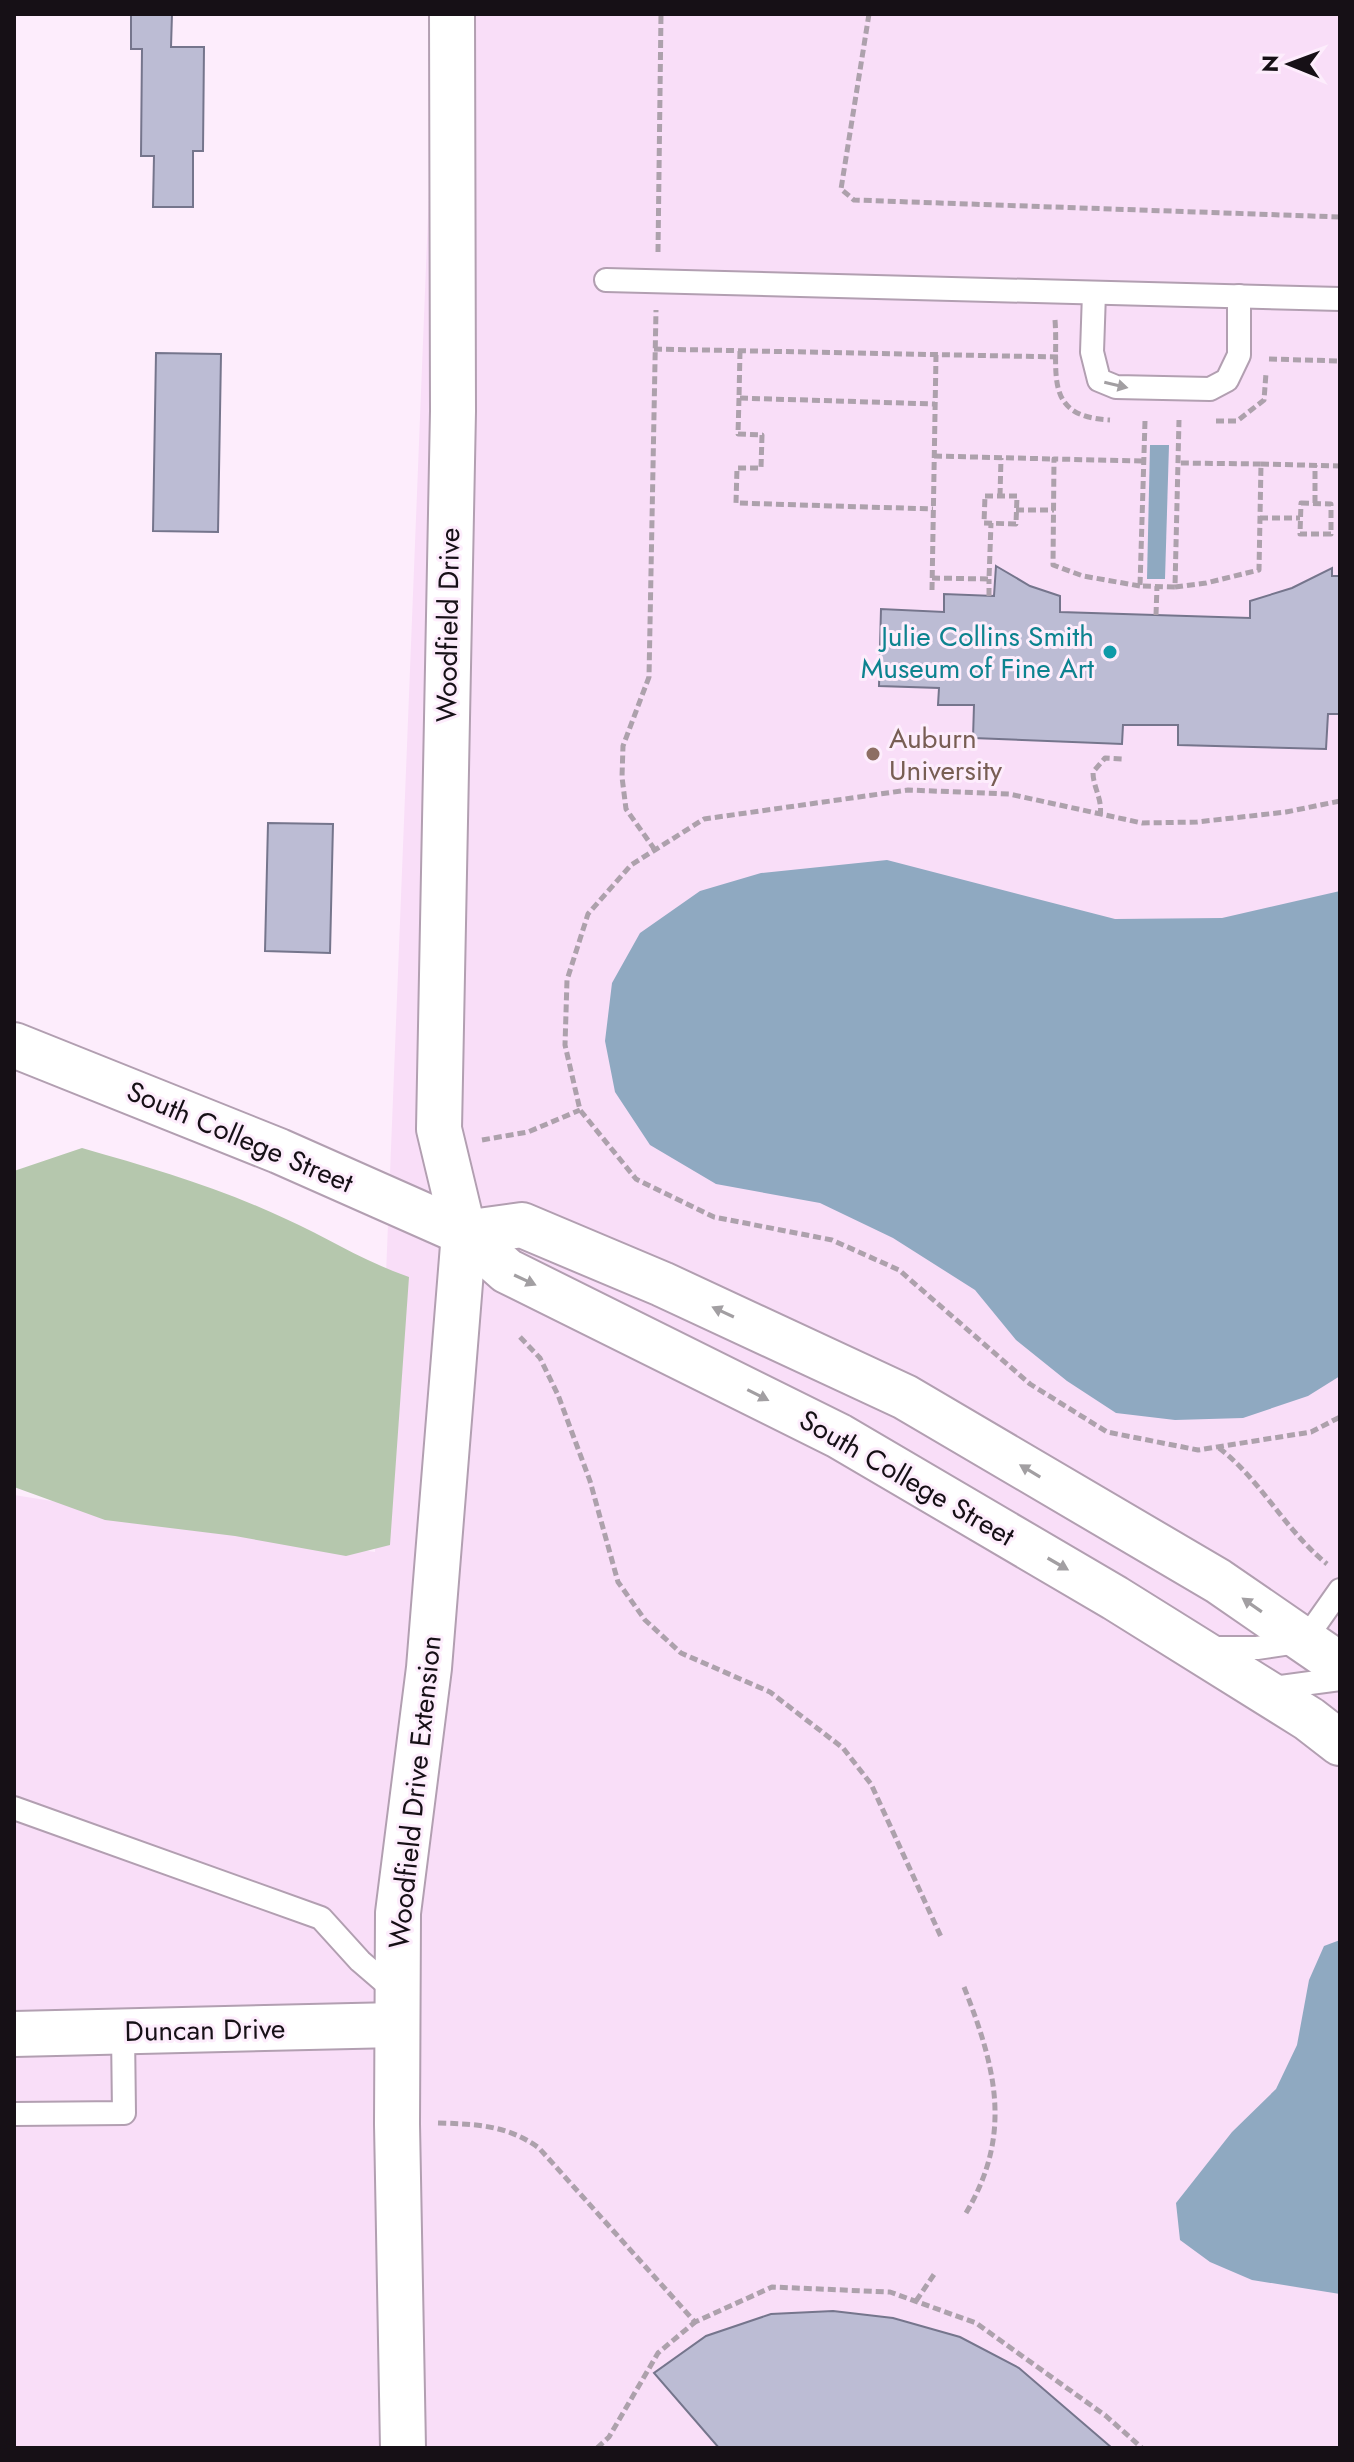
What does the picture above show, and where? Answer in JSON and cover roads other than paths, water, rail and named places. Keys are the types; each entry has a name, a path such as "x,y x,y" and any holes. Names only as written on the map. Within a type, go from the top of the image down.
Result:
{"street":[{"name":"Woodfield Drive","path":"452,14 453,411 439,1129 464,1233"},
{"name":"South College Street","path":"14,1045 279,1151 464,1233 507,1271 839,1436 1262,1689 1340,1743"},
{"path":"464,1233 522,1225 662,1284 905,1397 1218,1581 1340,1665"},
{"name":"Woodfield Drive Extension","path":"403,2448 396,2009 398,1913 405,1837 429,1668 464,1233"},
{"name":"Duncan Drive","path":"14,2034 123,2032 396,2009"}],"lane":[{"path":"606,280 1340,299"},
{"path":"1094,293 1092,352 1099,380 1116,387 1132,388 1210,389 1227,380 1239,355 1239,296"},
{"path":"1195,1648 1257,1648 1304,1641 1340,1590"},
{"path":"1262,1689 1340,1679"},
{"path":"14,1808 321,1918 360,1961 396,2009"},
{"path":"14,2114 124,2113 123,2032"}],"water":[{"path":"1150,445 1169,445 1165,579 1147,579"},
{"path":"887,860 1115,919 1222,918 1340,891 1340,1376 1308,1396 1243,1418 1175,1420 1116,1413 1067,1381 1016,1340 975,1290 893,1238 820,1203 716,1184 650,1145 615,1092 605,1041 612,983 640,933 700,891 761,873"},
{"path":"1340,1940 1340,2294 1252,2280 1210,2262 1180,2240 1176,2203 1232,2132 1276,2089 1297,2045 1309,1980 1324,1946"}],"place":[{"name":"Julie Collins Smith Museum of Fine Art","path":"1110,652"},
{"name":"Auburn University","path":"873,754"}]}
